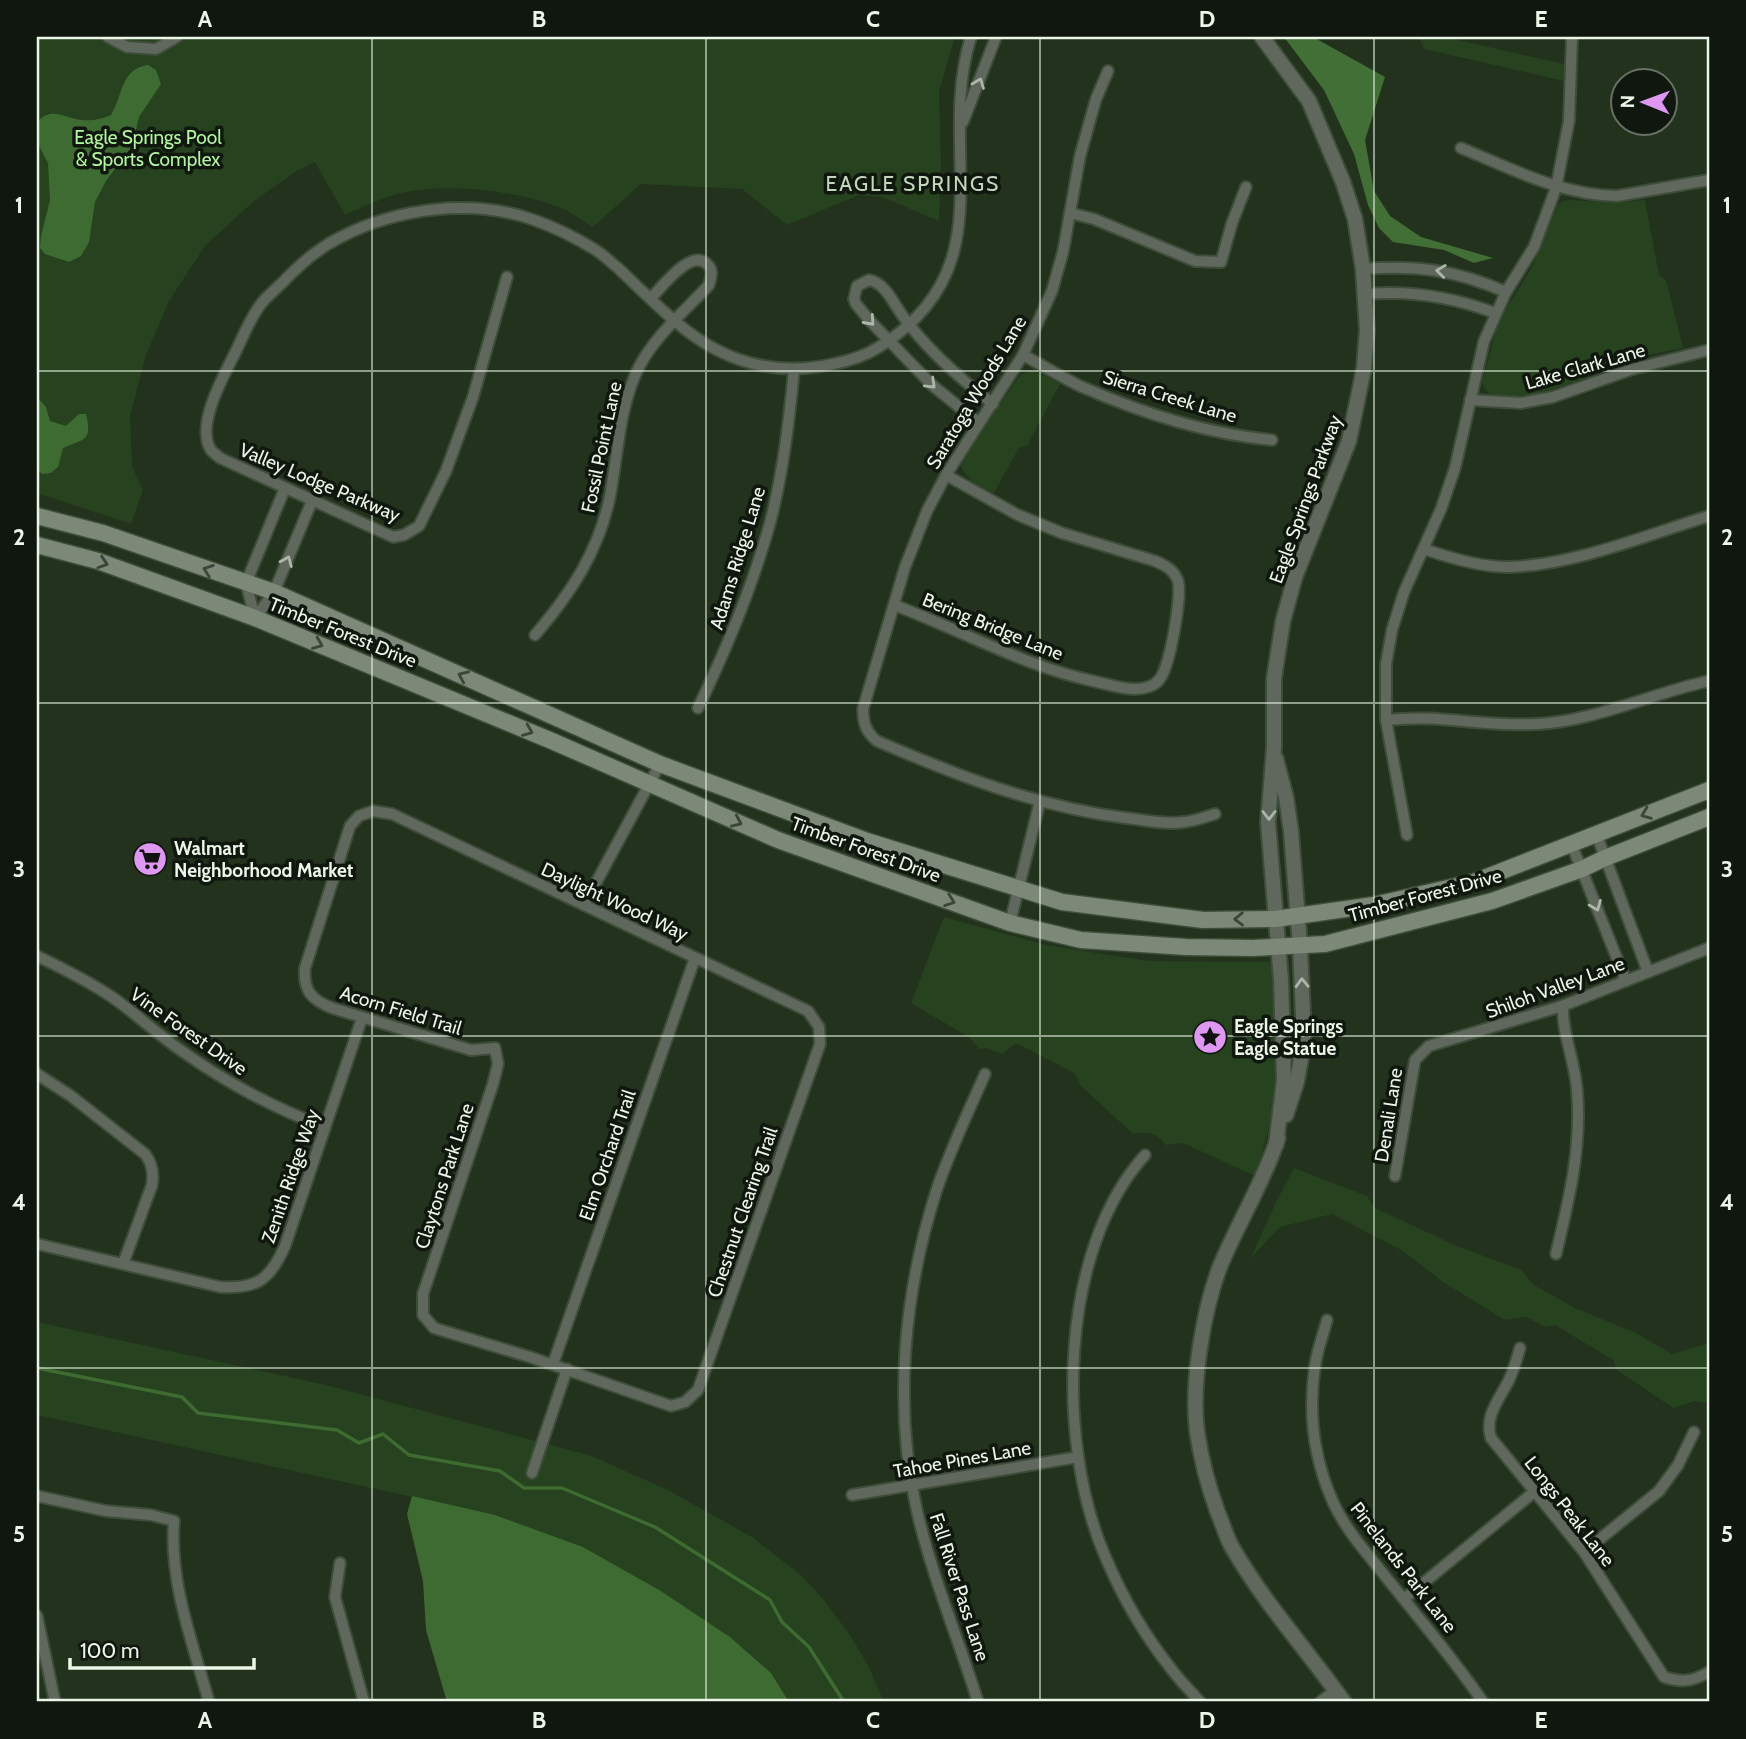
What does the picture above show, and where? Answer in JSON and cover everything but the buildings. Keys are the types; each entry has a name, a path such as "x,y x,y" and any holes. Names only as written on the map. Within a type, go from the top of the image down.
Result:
{"main road":[{"name":"Timber Forest Drive","path":"37,516 103,533 274,592 660,764 867,841 1062,902 1203,920 1275,919 1374,905 1474,882 1709,790"},
{"name":"Timber Forest Drive","path":"37,545 98,561 255,618 778,840 1010,923 1081,940 1186,947 1325,944 1492,901 1581,869 1709,817"}],"street":[{"path":"108,37 127,47 156,49 177,37"},
{"name":"Valley Lodge Parkway","path":"507,277 474,397 446,471 419,526 404,535 393,537 220,458 210,449 205,432 210,410 220,383 260,305 303,261 339,237 400,214 467,208 489,209 534,219 598,250 675,322 720,353 747,363 794,370 816,368 851,360 877,349 909,325 923,309 940,285 953,257 962,193 961,85 971,37"},
{"name":"Valley Lodge Parkway","path":"960,128 996,37"},
{"name":"Eagle Springs Parkway","path":"1262,37 1310,101 1329,145 1355,219 1366,294 1364,368 1358,406 1349,441 1314,525 1296,577 1283,621 1274,678 1268,822 1283,1016 1284,1080 1276,1145"},
{"path":"1407,835 1387,720 1386,664 1392,630 1404,592 1424,549 1455,468 1484,341 1506,292 1534,247 1556,188 1569,121 1572,37"},
{"name":"Saratoga Woods Lane","path":"1040,801 990,787 877,741 866,728 863,709 894,605 927,511 978,423 1023,355 1052,291 1063,252 1086,131 1108,71"},
{"path":"1461,148 1556,188 1617,196 1709,180"},
{"path":"1070,213 1094,219 1195,261 1221,262 1232,223 1247,187"},
{"name":"Fossil Point Lane","path":"535,635 563,602 590,557 610,498 625,404 631,387 649,351 709,285 712,275 710,267 699,260 684,265 651,298"},
{"path":"1363,269 1413,268 1450,272 1475,278 1506,292"},
{"path":"978,423 932,385 856,304 855,292 862,282 876,281 881,285 909,325 949,368 993,404"},
{"path":"1366,294 1383,292 1446,297 1495,313"},
{"name":"Lake Clark Lane","path":"1470,400 1521,403 1553,397 1633,369 1709,350"},
{"name":"Sierra Creek Lane","path":"1023,355 1077,384 1137,408 1230,435 1272,440"},
{"name":"Adams Ridge Lane","path":"698,708 749,592 769,523 783,460 794,370"},
{"name":"Bering Bridge Lane","path":"894,605 955,629 1012,656 1072,676 1138,689 1150,687 1166,669 1179,595 1178,582 1173,572 1164,564 1062,533 1018,515 946,475"},
{"path":"255,618 246,583 285,488"},
{"path":"255,618 274,592 312,501"},
{"path":"1424,549 1447,557 1494,565 1537,565 1573,558 1709,516"},
{"path":"1387,720 1436,718 1485,724 1538,724 1576,719 1709,681"},
{"name":"Eagle Springs Parkway","path":"1273,747 1289,820 1300,946 1303,1047 1297,1081 1276,1145 1220,1268 1209,1301 1197,1363 1196,1428 1203,1466 1230,1545 1275,1611 1340,1696"},
{"path":"584,905 660,764"},
{"path":"1010,923 1040,801 1080,811 1168,823 1186,822 1215,814"},
{"name":"Daylight Wood Way","path":"305,985 305,968 350,827 359,816 373,811 392,814 808,1012 819,1027 820,1045"},
{"path":"1596,834 1648,972"},
{"path":"1571,843 1626,981"},
{"name":"Shiloh Valley Lane","path":"1415,1060 1429,1046 1500,1027 1563,1006 1709,948"},
{"name":"Vine Forest Drive","path":"37,956 112,997 180,1049 249,1094 325,1127"},
{"name":"Elm Orchard Trail","path":"553,1364 695,958"},
{"name":"Acorn Field Trail","path":"305,985 316,1000 362,1018 471,1050 495,1048"},
{"path":"1556,1254 1577,1152 1577,1094 1572,1058 1563,1024 1563,1006"},
{"name":"Zenith Ridge Way","path":"37,1244 220,1287 247,1287 260,1282 271,1272 285,1246 362,1018"},
{"name":"Chestnut Clearing Trail","path":"567,1369 671,1406 685,1402 698,1390 820,1045"},
{"name":"Claytons Park Lane","path":"495,1048 497,1071 423,1294 423,1315 429,1324 440,1330 553,1364"},
{"name":"Denali Lane","path":"1395,1176 1415,1060"},
{"path":"37,1074 71,1096 145,1153 152,1169 152,1185 123,1264"},
{"name":"Fall River Pass Lane","path":"978,1702 935,1578 912,1485 905,1384 908,1322 919,1250 937,1190 985,1074"},
{"path":"1145,1155 1126,1177 1113,1201 1088,1270 1080,1303 1073,1384 1078,1457 1089,1508 1104,1554 1125,1597 1168,1665 1197,1701"},
{"name":"Pinelands Park Lane","path":"1327,1320 1315,1364 1312,1401 1314,1441 1333,1503 1351,1533 1451,1657 1483,1702"},
{"name":"Longs Peak Lane","path":"1520,1348 1510,1377 1489,1418 1491,1438 1584,1552 1664,1677 1679,1682 1694,1681 1709,1672"},
{"path":"532,1473 567,1369 553,1364"},
{"path":"1584,1552 1659,1491 1678,1465 1693,1432"},
{"name":"Tahoe Pines Lane","path":"852,1495 1078,1457"},
{"path":"1404,1599 1534,1492"},
{"path":"37,1496 106,1511 151,1515 174,1521 172,1547 181,1599 209,1702"},
{"path":"340,1563 335,1597 364,1702"},
{"path":"37,1616 55,1702"},
{"path":"1320,1702 1340,1696"}],"green space":[{"name":"Eagle Springs Pool & Sports Complex","path":"37,37 955,37 939,92 939,221 882,197 859,195 787,225 742,189 641,184 593,227 548,203 487,190 444,188 406,192 345,215 315,162 295,172 254,201 205,246 169,301 146,355 130,416 132,466 143,490 131,524 37,493"},
{"path":"1418,37 1445,37 1564,64 1564,81 1424,49"},
{"path":"1570,200 1615,203 1645,200 1659,275 1666,280 1683,348 1635,359 1542,392 1505,396 1488,393 1482,383 1496,330 1531,269 1558,205"},
{"path":"1033,370 1060,384 1027,446 1019,448 994,493 968,478 961,462 1020,375"},
{"path":"944,917 1046,945 1149,961 1269,962 1272,967 1275,1018 1275,1086 1268,1131 1255,1176 1183,1143 1166,1145 1151,1134 1133,1134 1081,1086 1074,1073 1016,1043 1002,1054 987,1048 979,1049 970,1038 911,1003"},
{"path":"1294,1168 1367,1196 1375,1208 1457,1246 1521,1270 1534,1285 1575,1308 1636,1333 1672,1354 1709,1343 1709,1403 1695,1401 1673,1408 1617,1370 1613,1360 1555,1325 1545,1327 1526,1317 1505,1320 1443,1282 1401,1250 1332,1214 1280,1227 1250,1259"},
{"path":"37,1322 326,1385 592,1456 668,1490 752,1537 801,1575 850,1635 869,1667 884,1702 789,1702 771,1673 730,1637 661,1591 583,1547 495,1515 37,1415"}],"shaded area":[{"path":"1284,37 1313,37 1385,77 1365,140 1374,191 1390,216 1421,237 1493,258 1474,263 1444,250 1393,242 1379,228 1368,205 1354,154 1324,90"},
{"path":"148,65 156,70 161,84 139,117 132,146 106,181 95,202 89,242 81,256 69,262 45,254 40,248 50,200 48,163 37,142 37,122 48,114 87,120 111,115 127,78 132,72"},
{"path":"37,397 46,407 50,421 66,426 79,414 86,414 88,423 85,438 63,448 58,467 51,473 42,474 37,469"},
{"path":"412,1496 495,1515 583,1547 661,1591 730,1637 771,1673 789,1702 447,1702 426,1630 423,1581 407,1514"}],"waterway":[{"path":"37,1368 182,1397 198,1413 337,1430 359,1443 383,1434 409,1455 500,1471 524,1488 562,1488 655,1527 770,1600 782,1622 809,1647 844,1702"}],"place":[{"name":"Walmart Neighborhood Market","path":"150,859"},
{"name":"Eagle Springs Eagle Statue","path":"1210,1037"}],"district":[{"name":"EAGLE SPRINGS","path":"913,184"}]}
